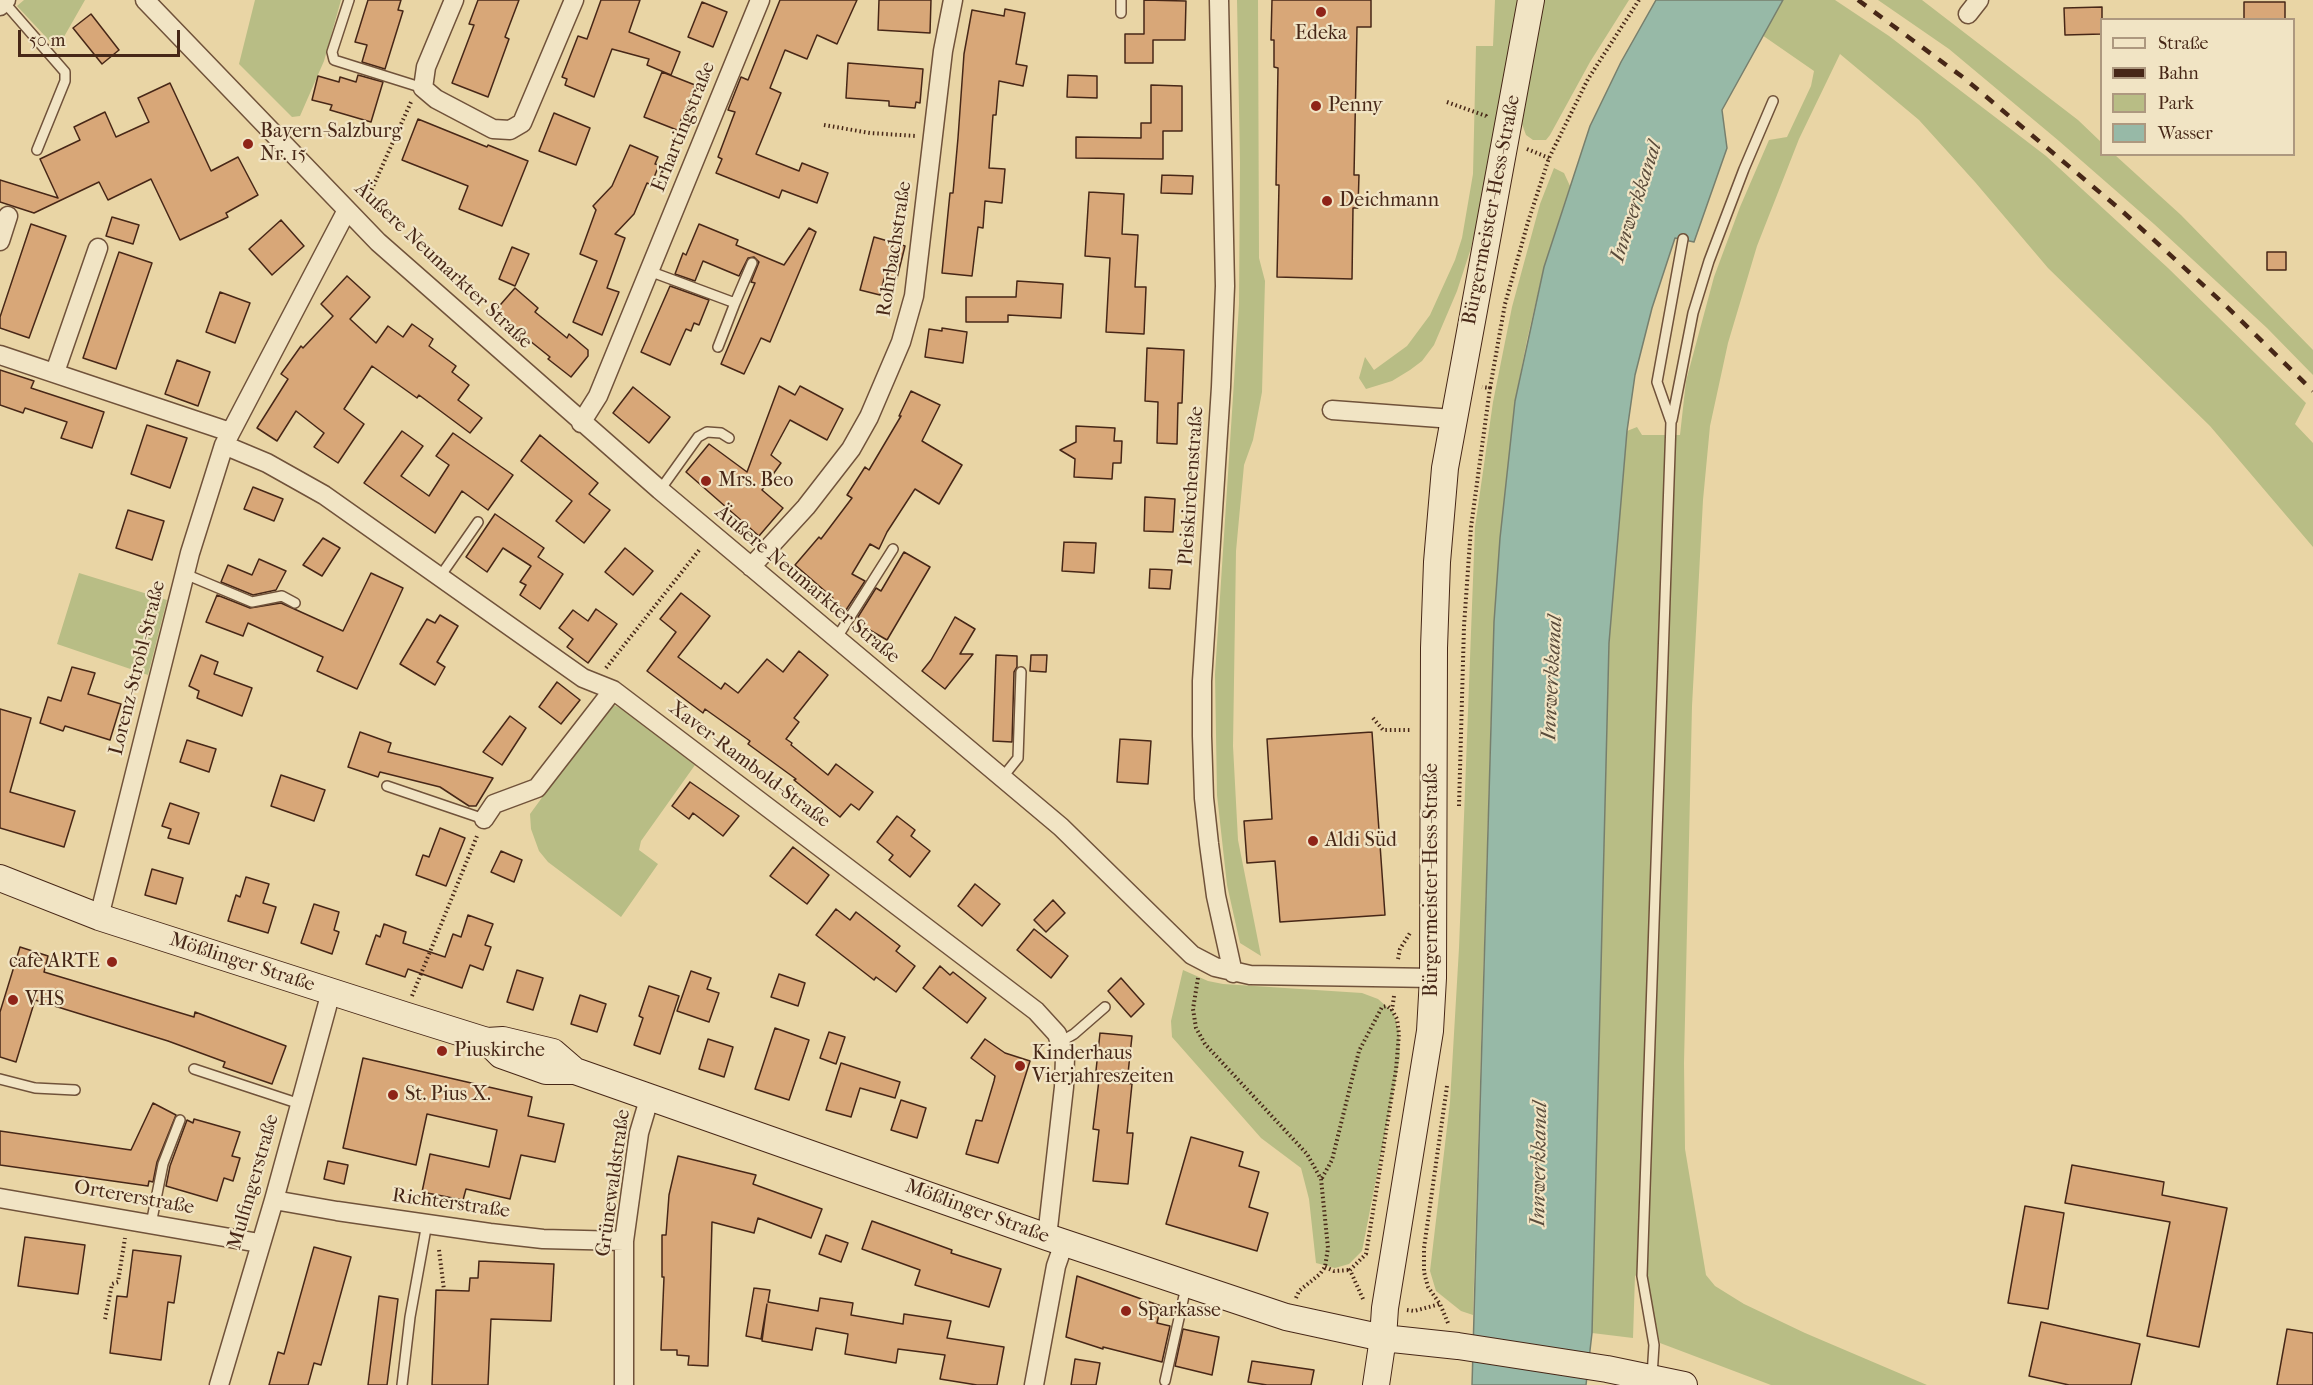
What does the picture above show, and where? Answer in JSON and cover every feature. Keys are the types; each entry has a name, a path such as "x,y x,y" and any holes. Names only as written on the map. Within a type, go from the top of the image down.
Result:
{"main road":[{"name":"Bürgermeister-Hess-Straße","path":"1376,1385 1372,1336 1385,1308 1426,1062 1432,978 1432,713 1443,492 1453,419 1531,0"},
{"name":"Mößlinger Straße","path":"0,880 99,917 487,1041 502,1040 553,1052 575,1071 1055,1240 1286,1317 1372,1336 1458,1346 1607,1369 1684,1385"}],"street":[{"name":"Äußere Neumarkter Straße","path":"145,0 378,242 581,423 1061,827 1184,947 1203,962 1233,973 1269,977 1432,978"},
{"path":"454,0 426,67 423,88 436,99 493,129 510,130 522,123 574,0"},
{"name":"Erhartingstraße","path":"581,423 598,396 760,0"},
{"name":"Rohrbachstraße","path":"751,567 830,479 850,449 888,376 901,342 914,296 946,29 953,0"},
{"name":"Pleiskirchenstraße","path":"1219,0 1225,286 1203,681 1203,746 1204,798 1209,844 1216,896 1233,973"},
{"name":"Lorenz-Strobl-Straße","path":"99,917 185,574 227,439 347,210"},
{"path":"0,241 8,216"},
{"path":"56,372 98,248"},
{"path":"0,355 56,372 227,439"},
{"path":"1332,410 1453,419"},
{"name":"Xaver-Rambold-Straße","path":"227,439 324,495 583,678 605,687 1036,1011 1051,1026 1060,1041 1065,1057 1055,1240 1056,1266 1034,1385"},
{"path":"484,819 494,804 537,788 605,687"},
{"name":"Mulfingerstraße","path":"219,1385 274,1200 331,992"},
{"name":"Grünewaldstraße","path":"624,1385 624,1241 639,1133 650,1096"},
{"name":"Ortererstraße","path":"0,1198 260,1243"},
{"name":"Richterstraße","path":"274,1200 336,1211 543,1239 624,1241"}],"lane":[{"path":"349,0 332,52 334,60 423,88"},
{"path":"1121,0 1121,13"},
{"path":"3,3 65,72 65,81 37,150"},
{"path":"1652,1378 1654,1346 1642,1276 1671,422 1693,313 1708,261 1773,101"},
{"path":"1671,422 1657,382 1683,239"},
{"path":"718,346 752,263"},
{"path":"649,271 735,303"},
{"path":"660,490 698,437 707,432 721,433 729,438"},
{"path":"439,578 478,522"},
{"path":"836,639 893,549"},
{"path":"185,574 252,602 282,596 295,603"},
{"path":"1002,778 1018,758 1021,672"},
{"path":"387,786 484,819"},
{"path":"1060,1041 1074,1034 1105,1007"},
{"path":"194,1069 300,1104"},
{"path":"0,1079 35,1088 75,1090"},
{"path":"151,1224 163,1164 180,1120"},
{"path":"402,1385 410,1317 432,1224"},
{"path":"1165,1381 1186,1284"}],"path":[{"path":"1490,388 1505,304 1549,158 1588,79 1638,0"},
{"path":"365,205 411,102 423,88"},
{"path":"1447,102 1486,116 1492,128 1506,140"},
{"path":"825,124 870,133 934,136"},
{"path":"605,687 603,672 712,534"},
{"path":"1373,718 1383,730 1413,730 1413,741"},
{"path":"404,1015 484,819"},
{"path":"1392,1010 1400,950 1411,930"},
{"path":"1203,962 1195,986 1193,1009 1196,1028 1205,1044 1307,1154 1322,1179 1328,1248 1326,1267 1299,1291 1286,1317"},
{"path":"1322,1179 1332,1160 1359,1051 1382,1007 1387,1006 1397,1019 1399,1034 1396,1070 1366,1254 1350,1270 1334,1271 1326,1267"},
{"path":"105,1319 112,1284 118,1282 128,1220"},
{"path":"432,1224 444,1290"},
{"path":"1350,1270 1365,1302 1372,1336"}],"green space":[{"path":"24,0 85,0 57,49 17,6"},
{"path":"255,0 341,0 324,61 300,116 292,117 239,64"},
{"path":"1237,0 1258,0 1259,258 1265,281 1262,392 1253,440 1244,465 1236,551 1233,746 1238,840 1261,956 1240,943 1227,885 1217,795 1215,674 1239,304 1240,163"},
{"path":"1495,0 1519,0 1490,161 1471,248 1457,291 1434,345 1422,361 1392,381 1366,389 1359,378 1365,357 1374,370 1407,346 1430,315 1455,260 1462,238 1473,174 1476,46 1493,46"},
{"path":"1544,0 1629,0 1590,62 1550,135 1546,140 1533,140 1526,135 1522,124"},
{"path":"1783,0 1835,0 1889,36 2046,156 2168,268 2306,403 2295,424 2313,443 2313,547 2210,426 2048,268 1919,120 1840,54 1799,139 1757,246 1728,343 1710,426 1703,500 1692,706 1684,1063 1685,1149 1706,1275 1715,1286 1744,1304 1805,1333 1927,1385 1771,1385 1660,1343 1650,1296 1635,1275 1633,1338 1592,1333 1609,643 1627,431 1637,427 1642,435 1680,435 1686,381 1714,277 1740,207 1769,140 1787,137 1811,86 1814,71 1762,35"},
{"path":"1878,0 1922,0 2078,120 2100,141 2100,156 2116,156 2181,215 2313,350 2313,375 2267,328 2154,224 1949,49"},
{"path":"1554,168 1564,173 1570,186 1544,267 1515,401 1500,538 1494,622 1473,1315 1461,1311 1436,1291 1430,1271 1450,1102 1459,948 1475,527 1493,402 1512,307 1540,204"},
{"path":"79,573 167,600 148,675 57,644"},
{"path":"614,705 633,715 695,765 641,841 639,850 658,864 621,917 548,862 539,851 531,829 530,814 606,710"},
{"path":"1183,970 1208,981 1223,984 1362,993 1378,999 1393,1012 1399,1031 1400,1057 1362,1251 1349,1264 1335,1268 1316,1263 1309,1199 1301,1168 1261,1138 1172,1037 1171,1021"}],"water":[{"name":"Innwerkkanal","path":"1656,0 1783,0 1722,110 1727,148 1694,242 1675,238 1652,308 1635,375 1627,431 1609,643 1592,1333 1586,1385 1472,1385 1494,622 1500,538 1515,401 1544,267 1590,126 1621,62"}],"building":[{"path":"368,0 401,0 398,10 403,11 385,69 362,62 367,45 355,42"},
{"path":"478,0 519,0 505,37 509,39 488,97 452,83 474,25 469,24"},
{"path":"601,0 640,0 629,32 680,52 671,75 647,65 649,59 612,49 594,97 565,85 567,79 562,77 578,36 587,39"},
{"path":"780,0 857,0 837,44 817,35 807,59 785,50 770,88 781,93 756,154 799,171 802,163 828,173 817,203 782,190 779,198 716,173 722,159 718,157 735,112 728,110 741,77 748,80"},
{"path":"879,0 931,0 930,33 878,30"},
{"path":"1144,0 1186,1 1185,40 1153,40 1153,63 1125,63 1125,34 1144,34"},
{"path":"1272,0 1371,0 1371,27 1357,27 1354,175 1359,175 1358,208 1353,208 1352,279 1277,277 1278,68 1274,67 1274,40 1271,40"},
{"path":"702,2 727,12 713,47 688,37"},
{"path":"2244,2 2285,2 2285,18 2244,18"},
{"path":"2102,7 2100,34 2065,35 2064,8"},
{"path":"1005,9 1025,13 1016,64 1027,66 1023,86 999,81 996,115 993,115 989,168 1005,169 1002,203 985,201 983,228 978,227 972,276 942,273 950,193 953,193 964,54 972,10 1004,16"},
{"path":"91,14 119,50 102,64 73,28"},
{"path":"848,63 923,69 920,103 916,102 915,108 889,106 889,101 846,98"},
{"path":"662,72 695,85 677,130 644,117"},
{"path":"358,75 383,82 371,122 330,110 332,105 312,100 318,76 339,82 340,77 356,82"},
{"path":"1068,75 1097,76 1097,98 1067,97"},
{"path":"170,83 211,171 238,157 258,195 226,213 228,217 180,240 151,179 108,200 99,182 34,213 0,202 0,180 58,198 40,159 80,140 74,127 105,112 116,137 149,122 138,98"},
{"path":"1151,85 1182,86 1182,131 1163,131 1163,159 1076,158 1076,137 1141,138 1141,123 1151,123"},
{"path":"554,113 590,128 576,165 539,151"},
{"path":"418,119 528,161 502,226 459,209 468,186 402,160"},
{"path":"630,145 658,157 655,164 659,165 651,185 647,183 634,214 615,234 625,238 607,288 619,292 602,335 573,322 597,261 580,254 596,210 593,206 612,186"},
{"path":"1162,175 1193,176 1192,194 1161,193"},
{"path":"1089,192 1124,194 1122,234 1138,235 1135,287 1146,287 1144,334 1106,332 1110,258 1085,256"},
{"path":"112,217 139,225 133,244 106,236"},
{"path":"281,220 304,246 272,275 249,249"},
{"path":"31,224 66,236 29,338 0,328 0,317"},
{"path":"699,224 738,240 736,245 784,265 809,228 816,232 770,342 761,338 744,374 721,364 755,283 751,282 759,262 754,257 748,258 739,276 703,261 695,281 675,274 683,253 686,255"},
{"path":"874,237 905,246 897,278 885,275 880,295 860,290"},
{"path":"512,247 529,254 515,286 499,279"},
{"path":"119,252 152,263 116,369 83,358"},
{"path":"2267,252 2286,252 2286,270 2267,270"},
{"path":"347,276 370,297 350,319 376,343 388,326 403,337 412,324 433,339 429,346 456,366 452,372 469,385 458,400 482,418 470,433 419,395 417,398 372,366 344,409 364,424 338,463 314,447 324,433 296,411 277,441 257,428 288,379 281,374 301,346 303,348 333,316 321,304"},
{"path":"1017,281 1063,284 1061,318 1008,315 1008,322 966,322 966,297 1016,297"},
{"path":"670,286 709,300 699,325 694,323 691,331 686,329 670,365 641,352"},
{"path":"515,288 538,308 535,312 567,338 569,334 588,350 588,356 571,377 494,312"},
{"path":"220,292 250,303 235,343 206,332"},
{"path":"942,328 967,332 963,363 925,357 929,329 942,331"},
{"path":"1147,348 1184,350 1182,403 1178,403 1177,444 1157,443 1158,402 1145,401"},
{"path":"177,360 210,372 198,406 165,394"},
{"path":"0,370 34,381 31,388 104,412 92,448 61,438 67,422 25,408 23,413 0,405"},
{"path":"779,386 795,395 800,386 843,409 827,440 790,420 771,455 781,463 762,490 783,508 759,536 686,472 709,444 747,472"},
{"path":"633,387 670,417 649,443 613,413"},
{"path":"911,391 940,405 922,441 962,465 939,504 915,489 887,532 879,549 870,544 852,574 865,581 846,610 831,600 833,598 795,565 819,537 821,539 852,498 847,495 865,467 869,470 901,416 899,416"},
{"path":"147,425 187,438 170,488 131,474"},
{"path":"1076,426 1115,428 1114,441 1122,441 1121,463 1113,463 1112,479 1074,477 1075,459 1060,450 1076,442"},
{"path":"402,431 423,446 401,476 429,496 449,465 436,456 453,433 513,475 488,510 462,491 435,533 364,483"},
{"path":"540,435 598,483 589,494 610,510 584,543 556,521 572,501 521,461"},
{"path":"253,487 283,499 274,521 244,509"},
{"path":"1145,497 1175,499 1173,532 1144,531"},
{"path":"128,510 164,521 152,560 116,548"},
{"path":"495,514 544,548 538,557 563,574 540,609 520,595 526,585 520,582 531,566 503,548 487,572 466,557"},
{"path":"323,538 340,548 322,576 303,565"},
{"path":"1064,542 1096,543 1094,573 1062,571"},
{"path":"625,548 653,571 633,595 605,572"},
{"path":"904,552 930,567 887,640 861,625 864,621 858,617 876,588 881,591"},
{"path":"259,559 286,571 276,590 253,595 221,582 228,565 252,575"},
{"path":"1150,569 1172,570 1170,589 1149,588"},
{"path":"371,573 403,588 357,689 317,671 323,657 248,623 243,636 206,622 217,595 250,608 281,603 343,631"},
{"path":"681,593 710,616 678,657 721,689 725,683 738,693 767,659 783,672 799,651 828,675 794,718 799,722 786,739 828,775 836,764 873,792 859,810 851,804 840,817 794,780 796,779 748,744 750,741 705,709 703,713 647,671 676,632 660,619"},
{"path":"596,609 617,624 588,663 567,647 573,639 559,628 573,610 588,621"},
{"path":"440,615 458,626 437,662 445,667 435,685 400,664 427,619 435,623"},
{"path":"955,617 975,629 960,654 973,654 945,689 922,671 931,660"},
{"path":"201,655 218,662 214,674 252,688 242,716 197,698 199,691 189,686"},
{"path":"996,655 1017,656 1017,667 1014,672 1012,742 993,741"},
{"path":"1031,655 1047,655 1046,672 1030,671"},
{"path":"72,667 95,673 88,694 121,704 110,740 65,726 63,731 40,723 48,697 61,701"},
{"path":"557,682 580,700 561,724 539,707"},
{"path":"0,709 31,718 10,792 75,811 64,847 0,828"},
{"path":"510,716 526,728 502,765 483,752"},
{"path":"360,732 391,743 388,752 493,778 476,806 469,806 440,787 380,772 378,777 348,767"},
{"name":"Aldi Süd","path":"1372,732 1385,915 1280,922 1275,861 1247,863 1244,821 1272,819 1267,739"},
{"path":"1120,739 1151,741 1148,784 1117,782"},
{"path":"187,740 216,749 209,772 180,762"},
{"path":"281,775 325,790 314,821 271,806"},
{"path":"690,782 739,816 723,836 693,813 689,819 672,806"},
{"path":"170,803 199,813 189,844 168,838 171,829 162,826"},
{"path":"897,816 915,830 911,836 930,851 910,877 889,860 893,855 877,842"},
{"path":"440,828 465,838 446,886 416,875 423,855 429,857"},
{"path":"793,847 829,875 807,904 770,876"},
{"path":"501,851 522,860 514,882 491,872"},
{"path":"152,869 183,878 176,904 145,895"},
{"path":"246,877 269,884 263,903 276,907 268,933 228,921 236,895 240,897"},
{"path":"975,884 1000,904 982,926 958,906"},
{"path":"1053,900 1065,913 1046,932 1034,920"},
{"path":"314,904 339,912 334,930 339,932 332,954 301,943"},
{"path":"836,909 850,920 856,912 900,946 896,951 915,966 896,992 876,977 874,980 816,935"},
{"path":"468,915 493,924 485,945 491,947 483,970 470,965 462,988 408,969 405,977 366,964 376,935 380,937 384,924 406,932 403,943 445,957 453,934 461,937"},
{"path":"1034,929 1068,956 1051,978 1017,950"},
{"path":"20,947 48,956 44,972 194,1017 195,1012 286,1046 272,1084 223,1067 225,1062 168,1041 35,1000 16,1062 0,1057 0,1012"},
{"path":"940,966 950,975 953,972 986,998 967,1023 923,988"},
{"path":"517,970 543,978 533,1010 507,1002"},
{"path":"691,971 711,978 707,989 719,993 709,1022 677,1011"},
{"path":"779,974 805,983 798,1006 771,997"},
{"path":"1121,978 1144,1004 1131,1017 1108,991"},
{"path":"649,986 679,996 660,1054 634,1045 643,1018 639,1016"},
{"path":"580,995 606,1004 597,1032 571,1024"},
{"path":"775,1028 809,1040 789,1100 755,1089"},
{"path":"829,1032 845,1037 836,1064 820,1058"},
{"path":"1100,1033 1132,1036 1127,1083 1132,1084 1127,1133 1133,1133 1128,1184 1093,1181 1099,1130 1093,1129 1099,1080 1095,1080"},
{"path":"708,1039 733,1047 724,1077 699,1069"},
{"path":"985,1039 1005,1053 1030,1061 998,1163 966,1154 976,1120 982,1121 995,1076 971,1058"},
{"path":"363,1058 532,1097 528,1116 564,1124 555,1162 521,1155 510,1199 466,1189 463,1200 422,1192 430,1154 489,1167 497,1130 427,1114 416,1165 343,1148"},
{"path":"841,1063 900,1082 895,1098 860,1088 851,1117 826,1110"},
{"path":"901,1100 926,1108 917,1138 891,1130"},
{"path":"153,1103 176,1115 157,1162 153,1182 149,1181 148,1186 0,1165 0,1131 131,1150"},
{"path":"194,1119 240,1132 232,1156 240,1158 233,1181 224,1178 217,1201 166,1186 170,1166 187,1120 193,1123"},
{"path":"1191,1137 1243,1152 1239,1166 1259,1172 1249,1207 1268,1213 1257,1251 1166,1224"},
{"path":"678,1156 756,1175 753,1184 822,1209 811,1238 758,1218 754,1233 712,1222 708,1366 688,1365 689,1356 677,1355 677,1350 661,1350 664,1277 662,1277 662,1235 666,1235 669,1195"},
{"path":"328,1161 348,1165 344,1184 324,1179"},
{"path":"2072,1165 2164,1182 2162,1195 2227,1208 2199,1347 2147,1336 2170,1222 2065,1203"},
{"path":"2025,1206 2064,1213 2048,1309 2008,1303"},
{"path":"872,1221 952,1250 951,1253 1001,1269 989,1307 915,1285 920,1270 862,1249"},
{"path":"826,1235 848,1243 841,1262 819,1254"},
{"path":"25,1237 85,1245 78,1294 18,1286"},
{"path":"314,1247 351,1257 321,1365 314,1363 308,1385 269,1385 278,1352 284,1354"},
{"path":"133,1250 181,1256 174,1303 168,1302 161,1360 110,1353 117,1296 127,1297"},
{"path":"479,1261 554,1264 551,1321 491,1319 488,1385 432,1385 436,1290 469,1291 470,1278 478,1278"},
{"path":"1077,1276 1161,1306 1157,1323 1170,1326 1162,1362 1103,1347 1103,1349 1066,1337"},
{"path":"754,1288 770,1290 768,1302 818,1311 820,1298 853,1303 851,1315 903,1324 904,1314 951,1321 947,1338 1004,1347 997,1385 977,1385 940,1379 945,1355 898,1349 896,1363 845,1354 848,1334 816,1328 812,1350 762,1341 767,1304 761,1339 746,1336"},
{"path":"379,1296 398,1299 387,1385 368,1385"},
{"path":"2041,1322 2140,1344 2131,1385 2069,1385 2029,1376"},
{"path":"1183,1329 1219,1337 1212,1375 1175,1366"},
{"path":"2287,1329 2313,1333 2313,1385 2277,1385"},
{"path":"1075,1359 1100,1363 1096,1385 1071,1385"},
{"path":"1252,1361 1314,1370 1311,1385 1267,1385 1248,1382"}],"railway":[{"path":"1858,0 1964,78 2122,211 2224,304 2313,391"}],"place":[{"name":"Edeka","path":"1321,12"},
{"name":"Penny","path":"1316,106"},
{"name":"Bayern-Salzburg Nr. 15","path":"248,144"},
{"name":"Deichmann","path":"1327,201"},
{"name":"Mrs. Beo","path":"706,481"},
{"name":"Aldi Süd","path":"1313,841"},
{"name":"cafè ARTE","path":"112,962"},
{"name":"VHS","path":"13,1000"},
{"name":"Piuskirche","path":"442,1051"},
{"name":"Kinderhaus Vierjahreszeiten","path":"1020,1066"},
{"name":"St. Pius X.","path":"393,1095"},
{"name":"Sparkasse","path":"1126,1311"}]}
